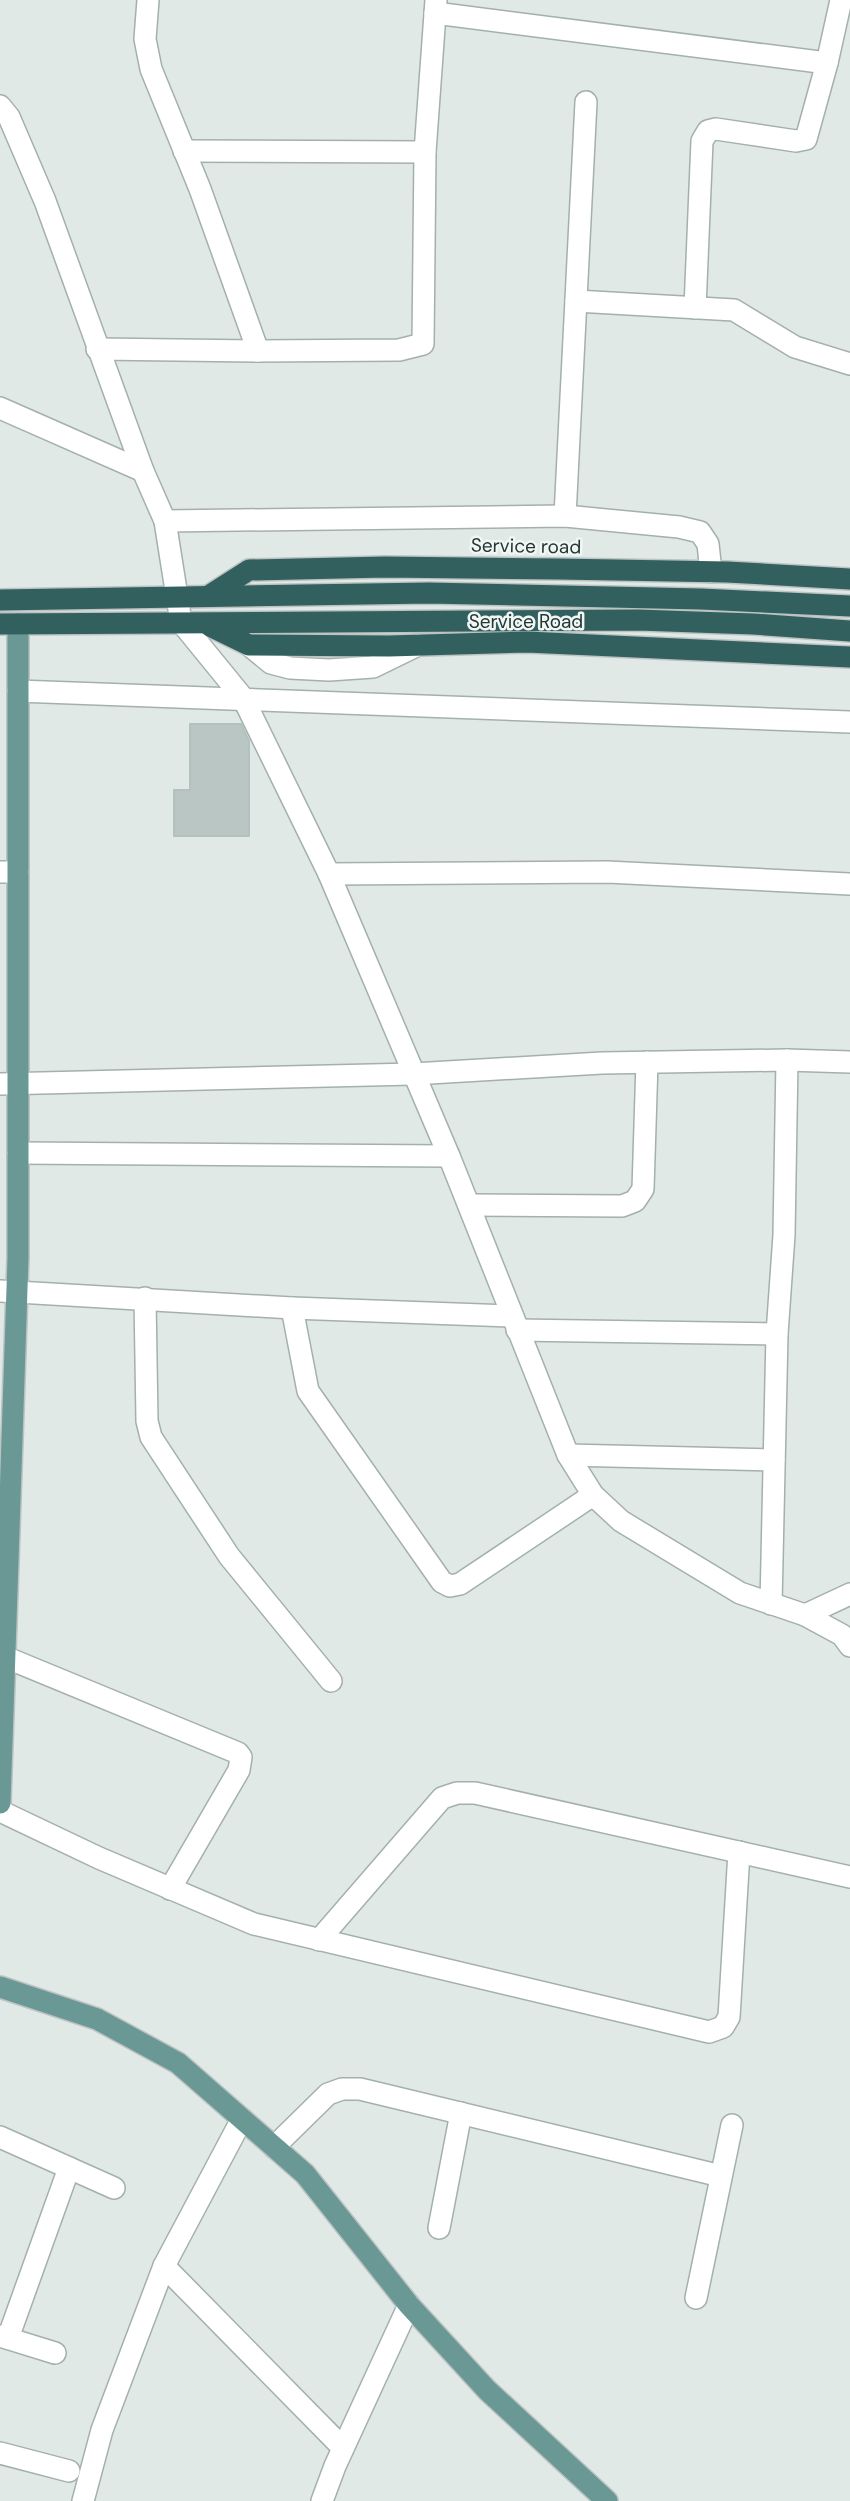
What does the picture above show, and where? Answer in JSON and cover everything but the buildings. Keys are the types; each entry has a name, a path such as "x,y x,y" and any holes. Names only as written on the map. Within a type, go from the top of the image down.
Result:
{"highway":[{"name":"Service road","path":"208,597 249,570 399,567 711,572 850,579"},
{"path":"0,600 429,593 701,599 850,606"},
{"path":"9,624 638,620 850,631"},
{"name":"Service Road","path":"206,624 249,645 527,642 850,657"}],"main road":[{"path":"0,1803 8,1292 18,1153 9,1084 9,872 18,691 9,624"},
{"path":"0,1987 97,2019 178,2063 305,2174 409,2305 487,2390 607,2501"}],"street":[{"path":"148,0 145,39 151,69 258,351"},
{"path":"695,308 702,141 708,131 716,129 796,141 806,139 841,0"},
{"path":"97,349 399,350 423,344 425,152 436,6 827,63"},
{"path":"565,516 586,102"},
{"path":"3,113 45,201 97,349 165,521 181,622 243,698 329,874 449,1156 568,1455 593,1495 621,1521 740,1593 805,1615 842,1634 850,1646"},
{"path":"184,151 425,152"},
{"path":"576,301 734,310 795,347 850,364"},
{"path":"0,408 143,471"},
{"path":"165,521 565,516 679,527 700,532 708,544 711,572"},
{"path":"18,691 850,722"},
{"path":"329,874 607,872 850,884"},
{"path":"771,1604 777,1334 784,1235 787,1060"},
{"path":"9,1084 414,1074 647,1062 850,1062"},
{"path":"469,1205 622,1206 635,1201 643,1189 647,1062"},
{"path":"18,1153 449,1156"},
{"path":"8,1292 145,1298 515,1323 777,1334"},
{"path":"145,1298 147,1421 151,1437 229,1556 331,1681"},
{"path":"292,1308 307,1391 442,1582 450,1586 460,1584 593,1495"},
{"path":"568,1455 774,1460"},
{"path":"805,1615 850,1594"},
{"path":"2,1655 238,1753 241,1757 239,1770 170,1889"},
{"path":"319,1940 442,1798 457,1793 475,1793 850,1877"},
{"path":"0,1811 99,1858 254,1924 709,2032 723,2027 729,2017 739,1852"},
{"path":"274,2147 328,2094 342,2089 360,2089 721,2176"},
{"path":"439,2228 461,2113"},
{"path":"83,2501 102,2430 164,2266 242,2119"},
{"path":"696,2298 732,2125"},
{"path":"0,2137 114,2188"},
{"path":"55,2353 4,2337 69,2168"},
{"path":"164,2266 343,2448"},
{"path":"322,2501 343,2448 409,2305"},
{"path":"0,2453 69,2471"}]}
